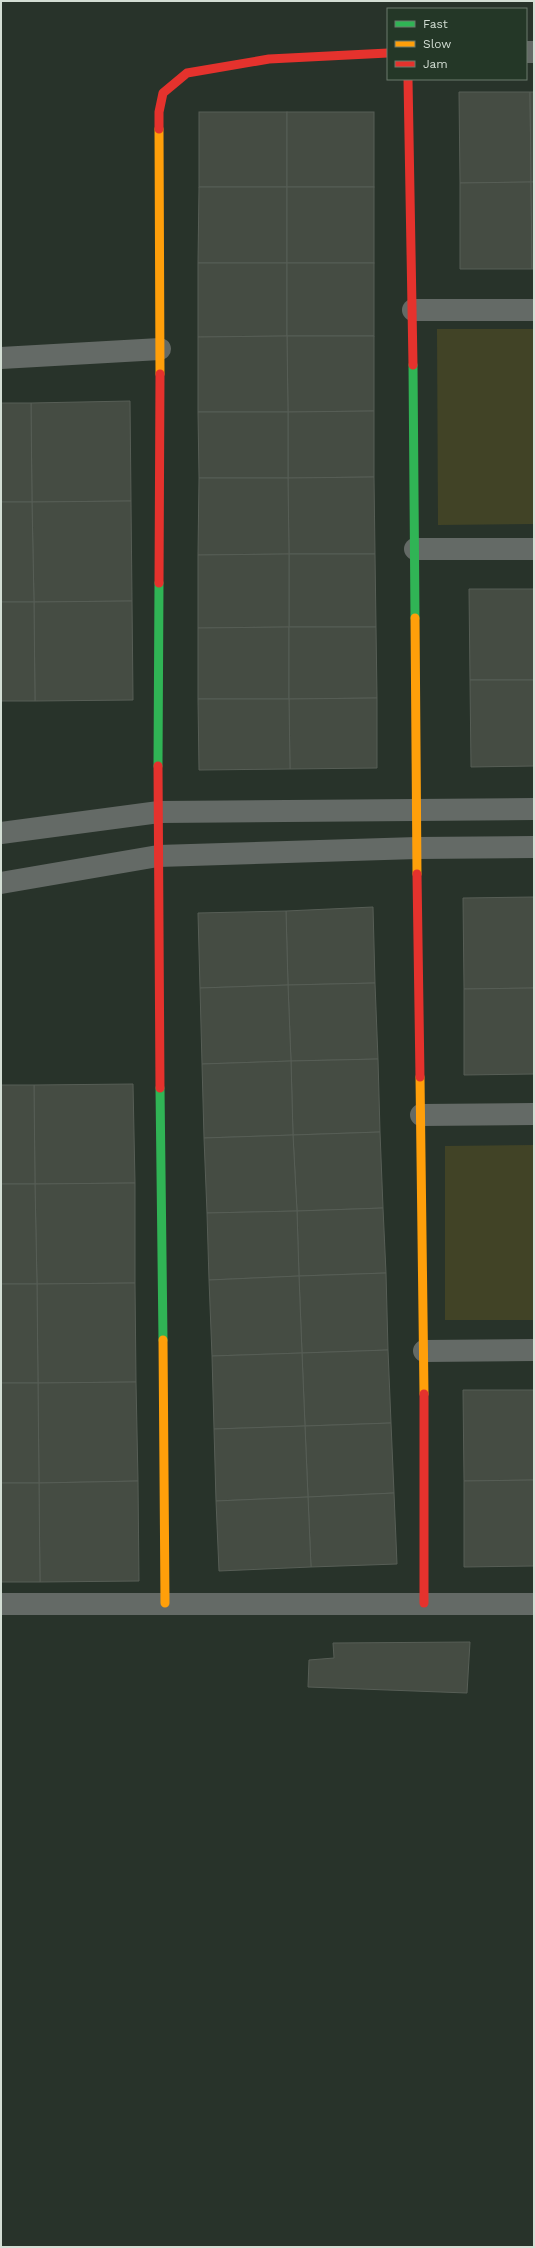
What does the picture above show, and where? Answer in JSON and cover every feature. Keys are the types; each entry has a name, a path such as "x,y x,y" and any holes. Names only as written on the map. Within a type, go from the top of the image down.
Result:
{"street":[{"path":"165,1603 158,856 160,349 159,112 163,93 187,73 269,60 387,53"},
{"path":"408,80 413,310 418,808 417,848 424,1351 424,1604"},
{"path":"413,310 534,310"},
{"path":"1,358 160,349"},
{"path":"415,549 534,549"},
{"path":"1,833 159,812 418,808 534,809"},
{"path":"1,883 158,856 417,848 534,847"},
{"path":"421,1115 534,1114"},
{"path":"424,1351 534,1350"},
{"path":"1,1604 534,1604"}],"green space":[{"path":"437,329 534,329 534,524 438,525"},
{"path":"534,1145 534,1320 445,1320 445,1146"}],"building":[{"path":"459,92 530,92 531,182 460,183"},
{"path":"530,92 534,92 534,182 531,182"},
{"path":"199,112 287,112 287,187 199,187"},
{"path":"287,112 374,112 374,187 287,187"},
{"path":"531,182 532,269 460,269 460,183"},
{"path":"531,182 534,182 534,269 532,269"},
{"path":"199,187 287,187 287,263 198,263"},
{"path":"287,187 374,187 374,263 287,263"},
{"path":"198,263 287,263 287,336 198,337"},
{"path":"287,263 374,263 374,336 287,336"},
{"path":"287,336 374,336 374,411 288,412"},
{"path":"287,336 288,412 198,412 198,337"},
{"path":"130,401 131,501 32,502 31,403"},
{"path":"1,403 31,403 32,502 1,502"},
{"path":"374,411 374,477 288,478 288,412"},
{"path":"198,412 288,412 288,478 199,478"},
{"path":"374,477 375,554 289,554 288,478"},
{"path":"199,478 288,478 289,554 198,555"},
{"path":"131,501 132,601 34,602 32,502"},
{"path":"1,502 32,502 34,602 1,602"},
{"path":"289,554 375,554 376,627 289,627"},
{"path":"289,554 289,627 198,628 198,555"},
{"path":"469,589 534,589 534,680 470,680"},
{"path":"132,601 133,700 35,701 34,602"},
{"path":"1,602 34,602 35,701 1,701"},
{"path":"289,627 289,699 198,699 198,628"},
{"path":"289,627 376,627 377,698 289,699"},
{"path":"470,680 534,680 534,766 471,767"},
{"path":"377,698 377,768 290,769 289,699"},
{"path":"198,699 289,699 290,769 199,770"},
{"path":"534,897 534,988 464,989 463,898"},
{"path":"373,907 375,983 288,985 286,911"},
{"path":"286,911 288,985 200,988 198,913"},
{"path":"375,983 378,1059 291,1061 288,985"},
{"path":"288,985 291,1061 202,1064 200,988"},
{"path":"534,988 534,1074 464,1075 464,989"},
{"path":"378,1059 380,1132 293,1135 291,1061"},
{"path":"291,1061 293,1135 204,1138 202,1064"},
{"path":"133,1084 135,1183 35,1184 34,1085"},
{"path":"1,1085 34,1085 35,1184 1,1184"},
{"path":"380,1132 383,1208 297,1211 293,1135"},
{"path":"293,1135 297,1211 207,1213 204,1138"},
{"path":"135,1183 135,1283 37,1284 35,1184"},
{"path":"1,1184 35,1184 37,1284 1,1284"},
{"path":"383,1208 386,1273 299,1276 297,1211"},
{"path":"297,1211 299,1276 209,1280 207,1213"},
{"path":"386,1273 388,1350 302,1353 299,1276"},
{"path":"299,1276 302,1353 212,1356 209,1280"},
{"path":"135,1283 136,1382 38,1383 37,1284"},
{"path":"1,1284 37,1284 38,1383 1,1383"},
{"path":"388,1350 391,1423 305,1426 302,1353"},
{"path":"302,1353 305,1426 214,1429 212,1356"},
{"path":"136,1382 138,1481 39,1483 38,1383"},
{"path":"1,1383 38,1383 39,1483 1,1483"},
{"path":"463,1390 534,1390 534,1480 464,1481"},
{"path":"391,1423 394,1493 308,1497 305,1426"},
{"path":"305,1426 308,1497 216,1501 214,1429"},
{"path":"534,1480 534,1566 464,1567 464,1481"},
{"path":"138,1481 139,1581 40,1582 39,1483"},
{"path":"1,1483 39,1483 40,1582 1,1582"},
{"path":"394,1493 397,1564 311,1567 308,1497"},
{"path":"308,1497 311,1567 219,1571 216,1501"},
{"path":"470,1642 467,1693 308,1687 309,1660 334,1658 333,1643"}],"traffic: fast":[{"path":"413,365 415,618"},
{"path":"158,766 159,583"},
{"path":"160,1088 163,1340"}],"traffic: slow":[{"path":"159,129 160,374"},
{"path":"415,618 417,874"},
{"path":"420,1077 424,1394"},
{"path":"163,1340 165,1603"}],"traffic: jam":[{"path":"159,129 159,112 163,93 187,73 269,59 387,53"},
{"path":"408,80 413,365"},
{"path":"159,583 160,374"},
{"path":"158,766 160,1088"},
{"path":"417,874 420,1077"},
{"path":"424,1394 424,1603"}]}
